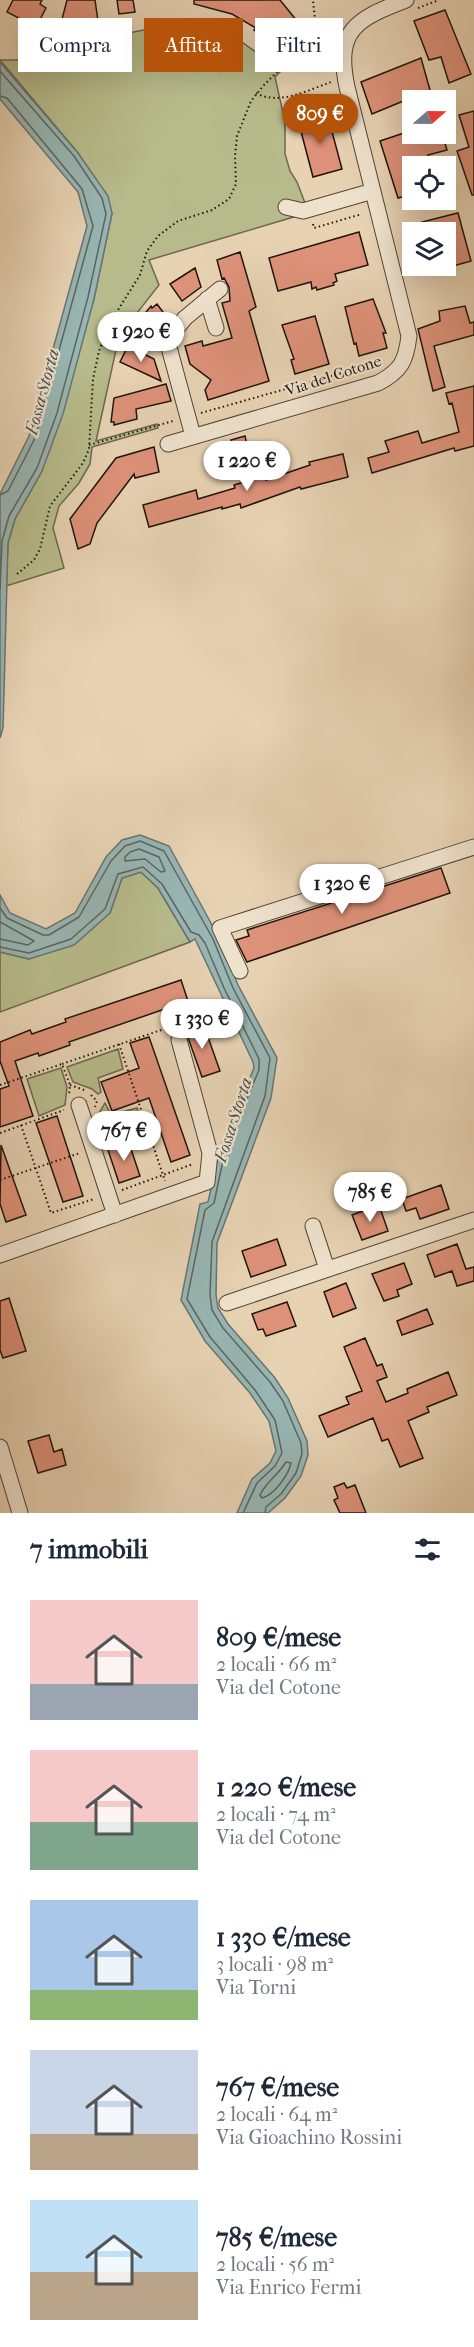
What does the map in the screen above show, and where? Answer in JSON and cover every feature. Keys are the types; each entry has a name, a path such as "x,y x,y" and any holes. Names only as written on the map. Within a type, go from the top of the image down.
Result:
{"street":[{"name":"Via del Cotone","path":"168,444 378,383 395,374 407,355 409,336 347,87 342,58 346,41 356,25 389,3 408,6"},
{"path":"286,207 303,211 373,191"},
{"path":"193,436 167,340 184,318 220,288"},
{"path":"207,299 216,328"},
{"path":"240,971 220,928 474,847"},
{"path":"0,1255 207,1182 210,1153 179,1040"},
{"path":"72,1105 93,1149 115,1215"},
{"path":"227,1303 474,1220"},
{"path":"313,1226 327,1269"},
{"path":"0,1447 20,1513"}],"path":[{"path":"17,574 34,560 40,549 50,506 58,493 76,476 83,463 89,445 93,380 102,343 111,321 138,280 147,251 154,240 178,221 219,207 233,194 236,184 237,136 243,116 256,93 316,30 313,0"},
{"path":"408,6 439,0"},
{"path":"256,93 269,98 289,97 336,80"},
{"path":"310,216 314,228 370,212"},
{"path":"89,445 349,371 352,382"},
{"path":"0,1085 222,1009"},
{"path":"119,1044 169,1195"},
{"path":"0,1133 72,1105 70,1085 62,1064"},
{"path":"0,1180 148,1129"}],"green space":[{"path":"144,30 144,72 243,72 243,43 255,52 255,72 280,72 275,77 285,122 285,154 305,203 297,216 149,260 159,285 119,336 96,441 157,424 158,428 92,447 90,464 79,483 59,506 53,528 64,568 6,586 8,543 15,519 42,471 94,299 112,213 78,153 0,60 18,60 18,72 132,72 132,32"},
{"path":"141,872 158,888 190,942 0,1012 0,952 29,959 110,913 122,878"},
{"path":"118,1049 123,1069 98,1078 101,1092 98,1094 92,1089 73,1082 67,1067"},
{"path":"61,1068 67,1087 65,1105 39,1116 27,1079"},
{"path":"105,1103 111,1115 137,1108 142,1128 100,1143 93,1123"}],"water":[{"name":"Fossa Storta","path":"0,62 78,153 108,196 112,213 94,299 63,414 42,471 15,519 8,543 3,728 0,738 0,494 29,436 87,226 78,192 0,99"},
{"name":"Fossa Storta","path":"140,835 169,846 218,936 238,985 277,1058 271,1098 217,1243 218,1308 228,1324 275,1378 288,1398 307,1441 308,1455 301,1476 285,1498 268,1513 237,1513 252,1479 270,1463 276,1451 269,1421 250,1393 205,1341 181,1300 200,1204 208,1202 220,1149 254,1068 195,939 190,942 158,888 141,872 122,878 110,913 74,945 29,959 0,952 0,895 10,913 46,929 75,913 106,857 122,840"}],"building":[{"path":"13,0 42,0 40,4 46,8 41,18 19,18 7,12"},
{"path":"67,0 95,0 98,18 62,18"},
{"path":"117,0 133,0 135,12 119,14"},
{"path":"194,0 280,0 295,18 255,18 255,27 243,20 243,18 194,4"},
{"path":"445,10 471,74 449,83 441,57 429,60 414,21"},
{"path":"421,58 430,90 402,90 402,102 372,114 361,82"},
{"path":"474,111 474,195 472,195 457,151 469,147 459,115"},
{"path":"327,113 342,169 313,177 298,120"},
{"path":"402,134 402,144 445,144 447,150 428,156 402,156 402,197 398,198 380,141"},
{"path":"458,213 471,261 456,265 456,222 422,222"},
{"path":"359,232 368,265 335,274 337,281 333,283 334,285 317,290 316,287 312,289 311,282 278,291 269,258"},
{"path":"240,252 256,307 249,311 269,381 208,400 205,390 211,380 190,364 185,346 202,341 203,346 232,338 222,303 230,301 229,287 224,278 222,279 217,260"},
{"path":"195,268 201,287 182,301 170,284"},
{"path":"373,299 386,333 383,333 387,348 359,356 345,307"},
{"path":"157,304 166,316 160,320 163,323 153,335 137,323 151,306 152,308"},
{"path":"465,306 470,323 474,322 474,335 434,346 445,387 433,391 418,329 440,321 439,311"},
{"path":"315,316 329,364 295,374 291,360 294,359 282,325"},
{"path":"128,346 154,359 161,381 120,362"},
{"path":"166,384 171,401 136,409 137,419 114,425 114,422 111,422 114,398"},
{"path":"474,386 474,446 455,451 454,448 372,473 368,458 389,452 385,441 418,431 422,443 459,432 452,403 449,404 446,393"},
{"path":"245,436 248,450 234,453 231,440"},
{"path":"154,447 159,472 135,478 134,474 97,523 90,544 78,549 70,519 116,458"},
{"path":"343,454 348,477 301,489 300,487 241,508 240,504 222,509 222,507 149,527 143,505 196,490 198,499 235,488 234,485 264,476 266,480 310,465 309,462"},
{"path":"441,868 450,893 247,962 236,940 249,936 247,930"},
{"path":"181,980 188,1001 69,1042 70,1045 39,1056 38,1053 15,1061 33,1116 0,1127 0,1089 9,1086 0,1061 0,1042 30,1030 32,1034 66,1022 65,1019"},
{"path":"203,1023 220,1071 202,1077 185,1029"},
{"path":"149,1037 190,1155 171,1162 149,1098 112,1111 101,1082 139,1068 130,1043"},
{"path":"57,1116 83,1196 63,1202 36,1123"},
{"path":"128,1140 140,1176 119,1183 107,1147"},
{"path":"1,1145 26,1215 6,1222 0,1204"},
{"path":"441,1185 449,1209 420,1219 416,1208 406,1211 402,1199"},
{"path":"379,1205 388,1231 362,1240 352,1215"},
{"path":"277,1239 286,1265 251,1277 242,1251"},
{"path":"457,1244 466,1269 474,1267 474,1281 457,1286 452,1271 435,1277 427,1255"},
{"path":"404,1263 412,1284 397,1290 399,1296 384,1301 372,1274"},
{"path":"346,1283 356,1308 333,1317 324,1292"},
{"path":"9,1298 26,1351 3,1358 0,1350 0,1301"},
{"path":"287,1302 296,1326 266,1336 263,1329 258,1330 252,1314"},
{"path":"427,1309 433,1324 402,1335 397,1321"},
{"path":"365,1338 377,1366 382,1364 387,1377 377,1381 386,1402 408,1393 407,1389 448,1372 457,1395 427,1407 429,1412 408,1421 423,1458 400,1467 388,1439 382,1441 373,1418 328,1437 319,1416 349,1404 346,1397 362,1391 344,1347"},
{"path":"49,1435 54,1452 62,1449 66,1465 38,1473 28,1441"},
{"path":"344,1483 347,1488 355,1485 366,1513 340,1513 334,1500 338,1498 334,1487"}]}
